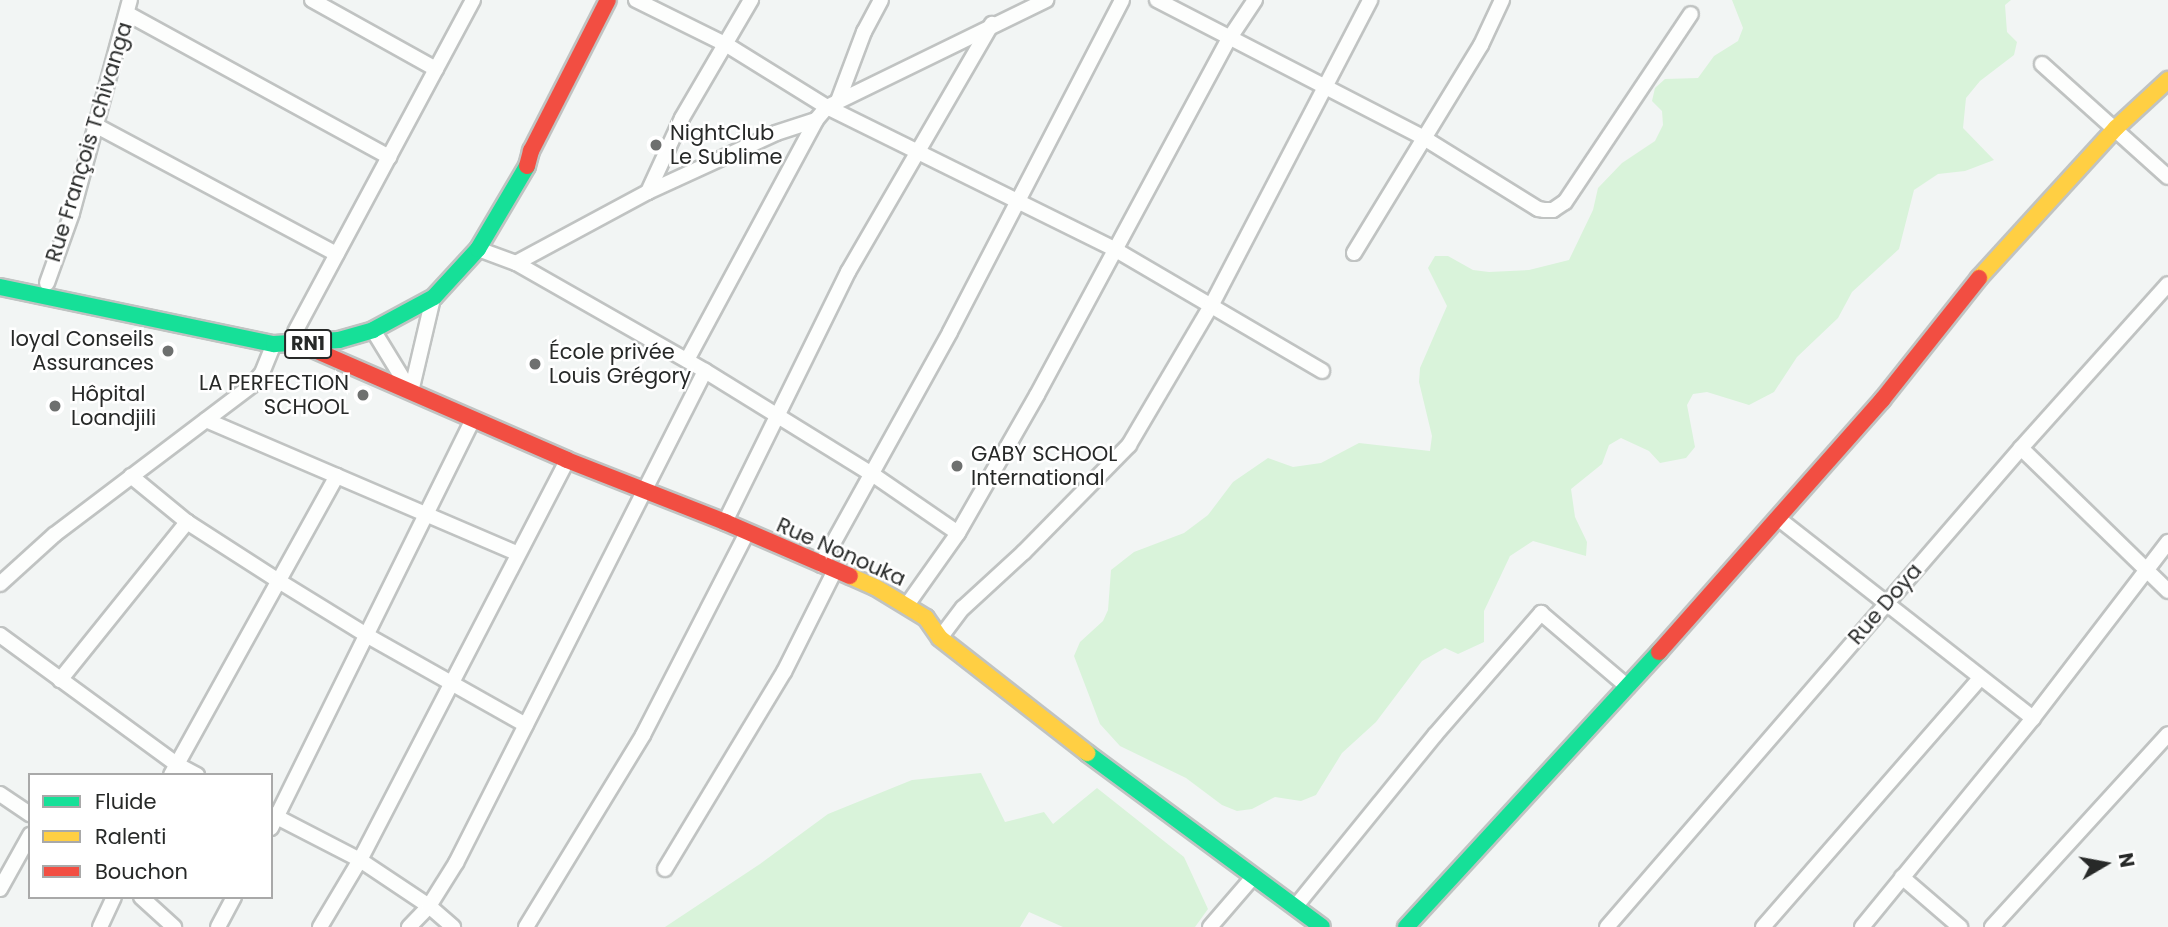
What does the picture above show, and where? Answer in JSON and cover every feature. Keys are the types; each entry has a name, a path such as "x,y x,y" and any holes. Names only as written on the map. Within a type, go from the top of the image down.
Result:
{"main road":[{"name":"RN1","path":"0,271 299,338 339,341 373,330 434,297 462,270 478,249 525,172 531,151 608,0"},
{"path":"1406,927 1779,519 1882,400 1960,299 2116,128 2168,80"},
{"name":"RN1","path":"0,287 274,344 312,332 362,324 421,292 460,259 519,163 531,151"},
{"name":"Rue Nonouka","path":"299,338 473,420 725,522 907,605 926,618 940,638 1124,782 1322,927"}],"street":[{"path":"312,0 436,69"},
{"path":"299,338 337,254 473,0"},
{"path":"636,0 727,45 916,151 1116,250 1322,371"},
{"path":"648,192 682,118 751,0"},
{"path":"833,104 881,0"},
{"path":"687,360 816,120 833,104 992,24 1046,0"},
{"path":"665,869 784,672 872,474 1122,0"},
{"path":"1157,0 1424,138 1538,209 1553,210 1565,202 1691,14"},
{"path":"907,605 958,533 1116,250 1229,39 1255,0"},
{"path":"940,638 963,608 1024,552 1129,445 1211,306 1370,0"},
{"path":"1354,253 1481,45 1502,0"},
{"path":"129,7 389,157"},
{"name":"Rue François Tchivanga","path":"47,283 72,213 129,7"},
{"path":"725,522 848,272 992,24"},
{"path":"2042,64 2168,177"},
{"path":"516,263 648,192 776,133 816,120"},
{"path":"96,125 337,254"},
{"path":"478,249 516,263 705,370 872,474 958,533"},
{"name":"Rue Doya","path":"1607,927 2021,448 2168,284"},
{"path":"411,392 434,297"},
{"path":"373,330 411,392"},
{"path":"0,584 54,535 257,379 274,344"},
{"path":"409,927 429,906 456,863 642,490 705,370"},
{"path":"206,420 429,513 517,553"},
{"path":"453,927 429,906 360,860 273,820 368,636 473,420"},
{"path":"2021,448 2168,590"},
{"path":"320,927 360,860 454,683 517,553 567,460"},
{"path":"131,476 187,522 277,580 368,636 526,724"},
{"path":"0,635 174,769 337,476"},
{"path":"1779,519 2033,718"},
{"path":"60,680 187,522"},
{"path":"526,927 643,735 747,533"},
{"path":"1862,927 2033,718 2168,542"},
{"path":"1296,906 1435,735 1541,614 1628,687"},
{"path":"1763,927 1980,677"},
{"path":"1992,927 2168,734"},
{"path":"0,794 28,813"},
{"path":"0,889 28,839"},
{"path":"1210,927 1254,876"},
{"path":"1902,877 1960,927"},
{"path":"100,927 113,899"},
{"path":"143,899 174,927"},
{"path":"218,927 233,899"}],"green space":[{"path":"1732,0 2011,0 2005,5 2007,32 2017,42 2014,55 1980,81 1966,98 1963,128 1994,160 1965,171 1938,174 1914,190 1899,249 1852,292 1838,318 1797,357 1774,392 1749,405 1707,392 1693,394 1687,405 1695,447 1686,458 1660,463 1649,451 1621,438 1609,445 1602,464 1571,489 1575,517 1587,542 1586,556 1533,541 1510,556 1484,611 1484,642 1458,654 1445,648 1422,661 1376,722 1342,753 1316,795 1301,801 1275,797 1252,809 1237,811 1222,805 1186,778 1120,746 1100,724 1074,656 1080,642 1103,621 1108,610 1111,570 1134,552 1184,533 1208,515 1233,482 1268,458 1293,467 1321,463 1359,443 1430,451 1432,436 1419,382 1420,368 1447,306 1428,268 1435,256 1448,256 1473,270 1489,272 1529,270 1569,260 1593,210 1598,188 1622,163 1655,141 1663,125 1662,111 1652,101 1655,88 1665,79 1698,78 1714,56 1738,41 1743,28"},
{"path":"981,773 1005,822 1044,812 1053,824 1097,788 1184,857 1208,909 1195,927 1063,927 1029,912 1020,927 665,927 760,864 828,814 912,780"}],"traffic: fast":[{"path":"0,287 274,344 339,340 373,330 434,297 478,249 527,166"},
{"path":"1406,927 1659,652"},
{"path":"1087,753 1322,927"}],"traffic: slow":[{"path":"1979,278 2116,128 2168,80"},
{"path":"850,576 875,587 926,618 940,638 1087,753"}],"traffic: jam":[{"path":"527,166 531,151 608,0"},
{"path":"1659,652 1882,400 1979,278"},
{"path":"303,345 567,460 725,522 850,576"}],"place":[{"name":"NightClub Le Sublime","path":"656,145"},
{"name":"loyal Conseils Assurances","path":"168,351"},
{"name":"École privée Louis Grégory","path":"535,364"},
{"name":"LA PERFECTION SCHOOL","path":"363,395"},
{"name":"Hôpital Loandjili","path":"55,406"},
{"name":"GABY SCHOOL International","path":"957,466"}]}
